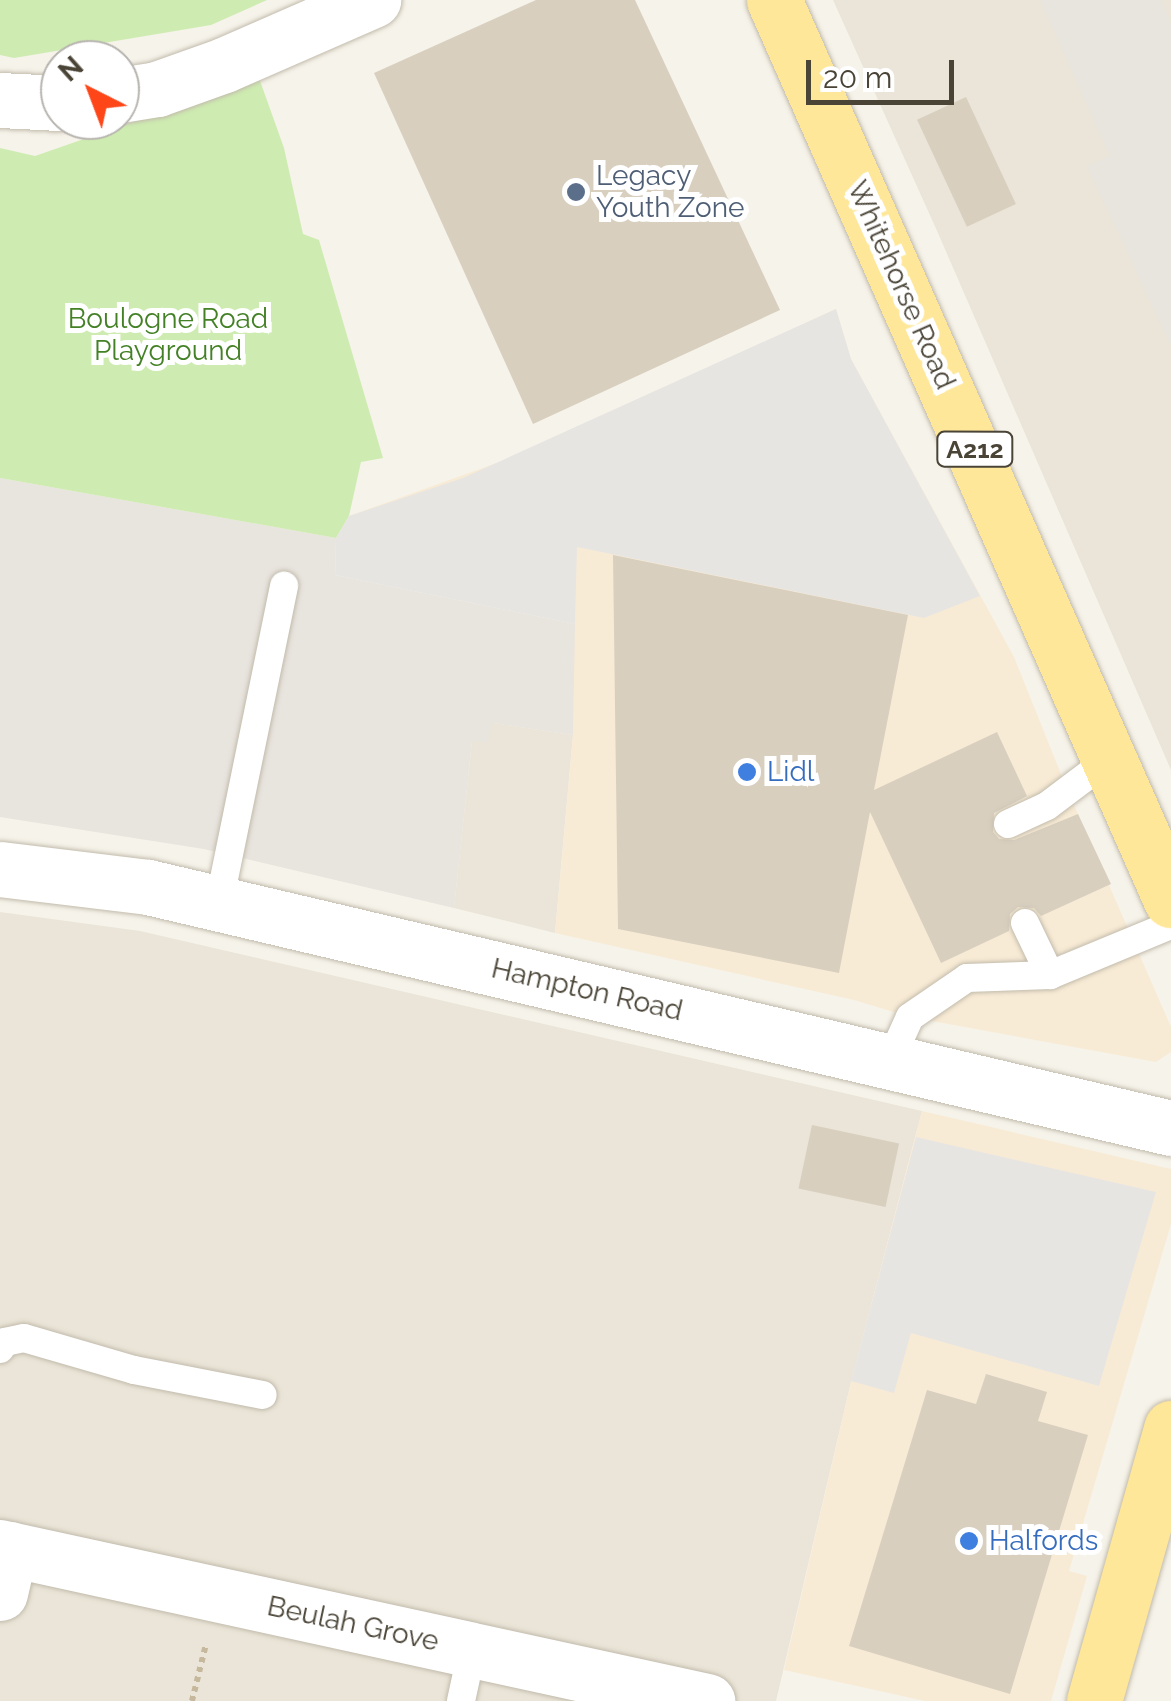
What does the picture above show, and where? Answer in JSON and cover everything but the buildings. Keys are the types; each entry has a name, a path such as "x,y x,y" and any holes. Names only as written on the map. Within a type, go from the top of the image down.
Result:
{"main road":[{"name":"Whitehorse Road","path":"774,0 1112,757 1171,900"},
{"path":"1094,1701 1171,1428"}],"street":[{"path":"140,92 224,65 373,0"},
{"path":"0,100 40,102"},
{"name":"Hampton Road","path":"0,869 148,886 1171,1128"},
{"name":"Beulah Grove","path":"3,1563 466,1676 707,1701"}],"lane":[{"path":"218,903 284,586"},
{"path":"1008,824 1047,806 1112,757"},
{"path":"1025,924 1050,975"},
{"path":"890,1061 910,1017 967,978 1050,975 1171,925"},
{"path":"0,1349 5,1342 24,1338 134,1370 263,1395"}],"shaded area":[{"path":"833,0 1171,0 1171,770 938,233"},
{"path":"1040,0 1161,0 1171,23 1171,346 1087,166 1110,156"},
{"path":"836,309 851,359 1014,657 1171,1027 1171,1052 1156,1062 910,1017 854,1000 555,933 573,735 574,624 336,538 349,516 516,456"},
{"path":"836,309 851,359 980,596 924,618 577,547 575,624 335,575 336,538 349,516 463,478"},
{"path":"0,478 336,538 335,575 575,624 573,735 493,723 487,742 472,741 454,908 204,849 0,817"},
{"path":"493,723 573,735 555,933 454,908 472,741"},
{"path":"0,912 140,931 922,1111 851,1382 776,1701 0,1701"},
{"path":"922,1111 1171,1169 1171,1224 1069,1571 1087,1576 1051,1701 925,1701 784,1670 851,1382"},
{"path":"916,1137 1156,1192 1099,1386 911,1333 894,1393 851,1381"}],"green space":[{"path":"0,0 267,0 211,25 121,40 40,40 40,54 14,58 0,55"},
{"name":"Boulogne Road Playground","path":"259,78 284,148 303,234 319,240 383,458 361,462 349,516 336,538 0,478 0,148 35,156 81,140 140,140 140,119"}],"place":[{"name":"Legacy Youth Zone","path":"576,192"},
{"name":"Lidl","path":"747,772"},
{"name":"Halfords","path":"969,1541"}]}
